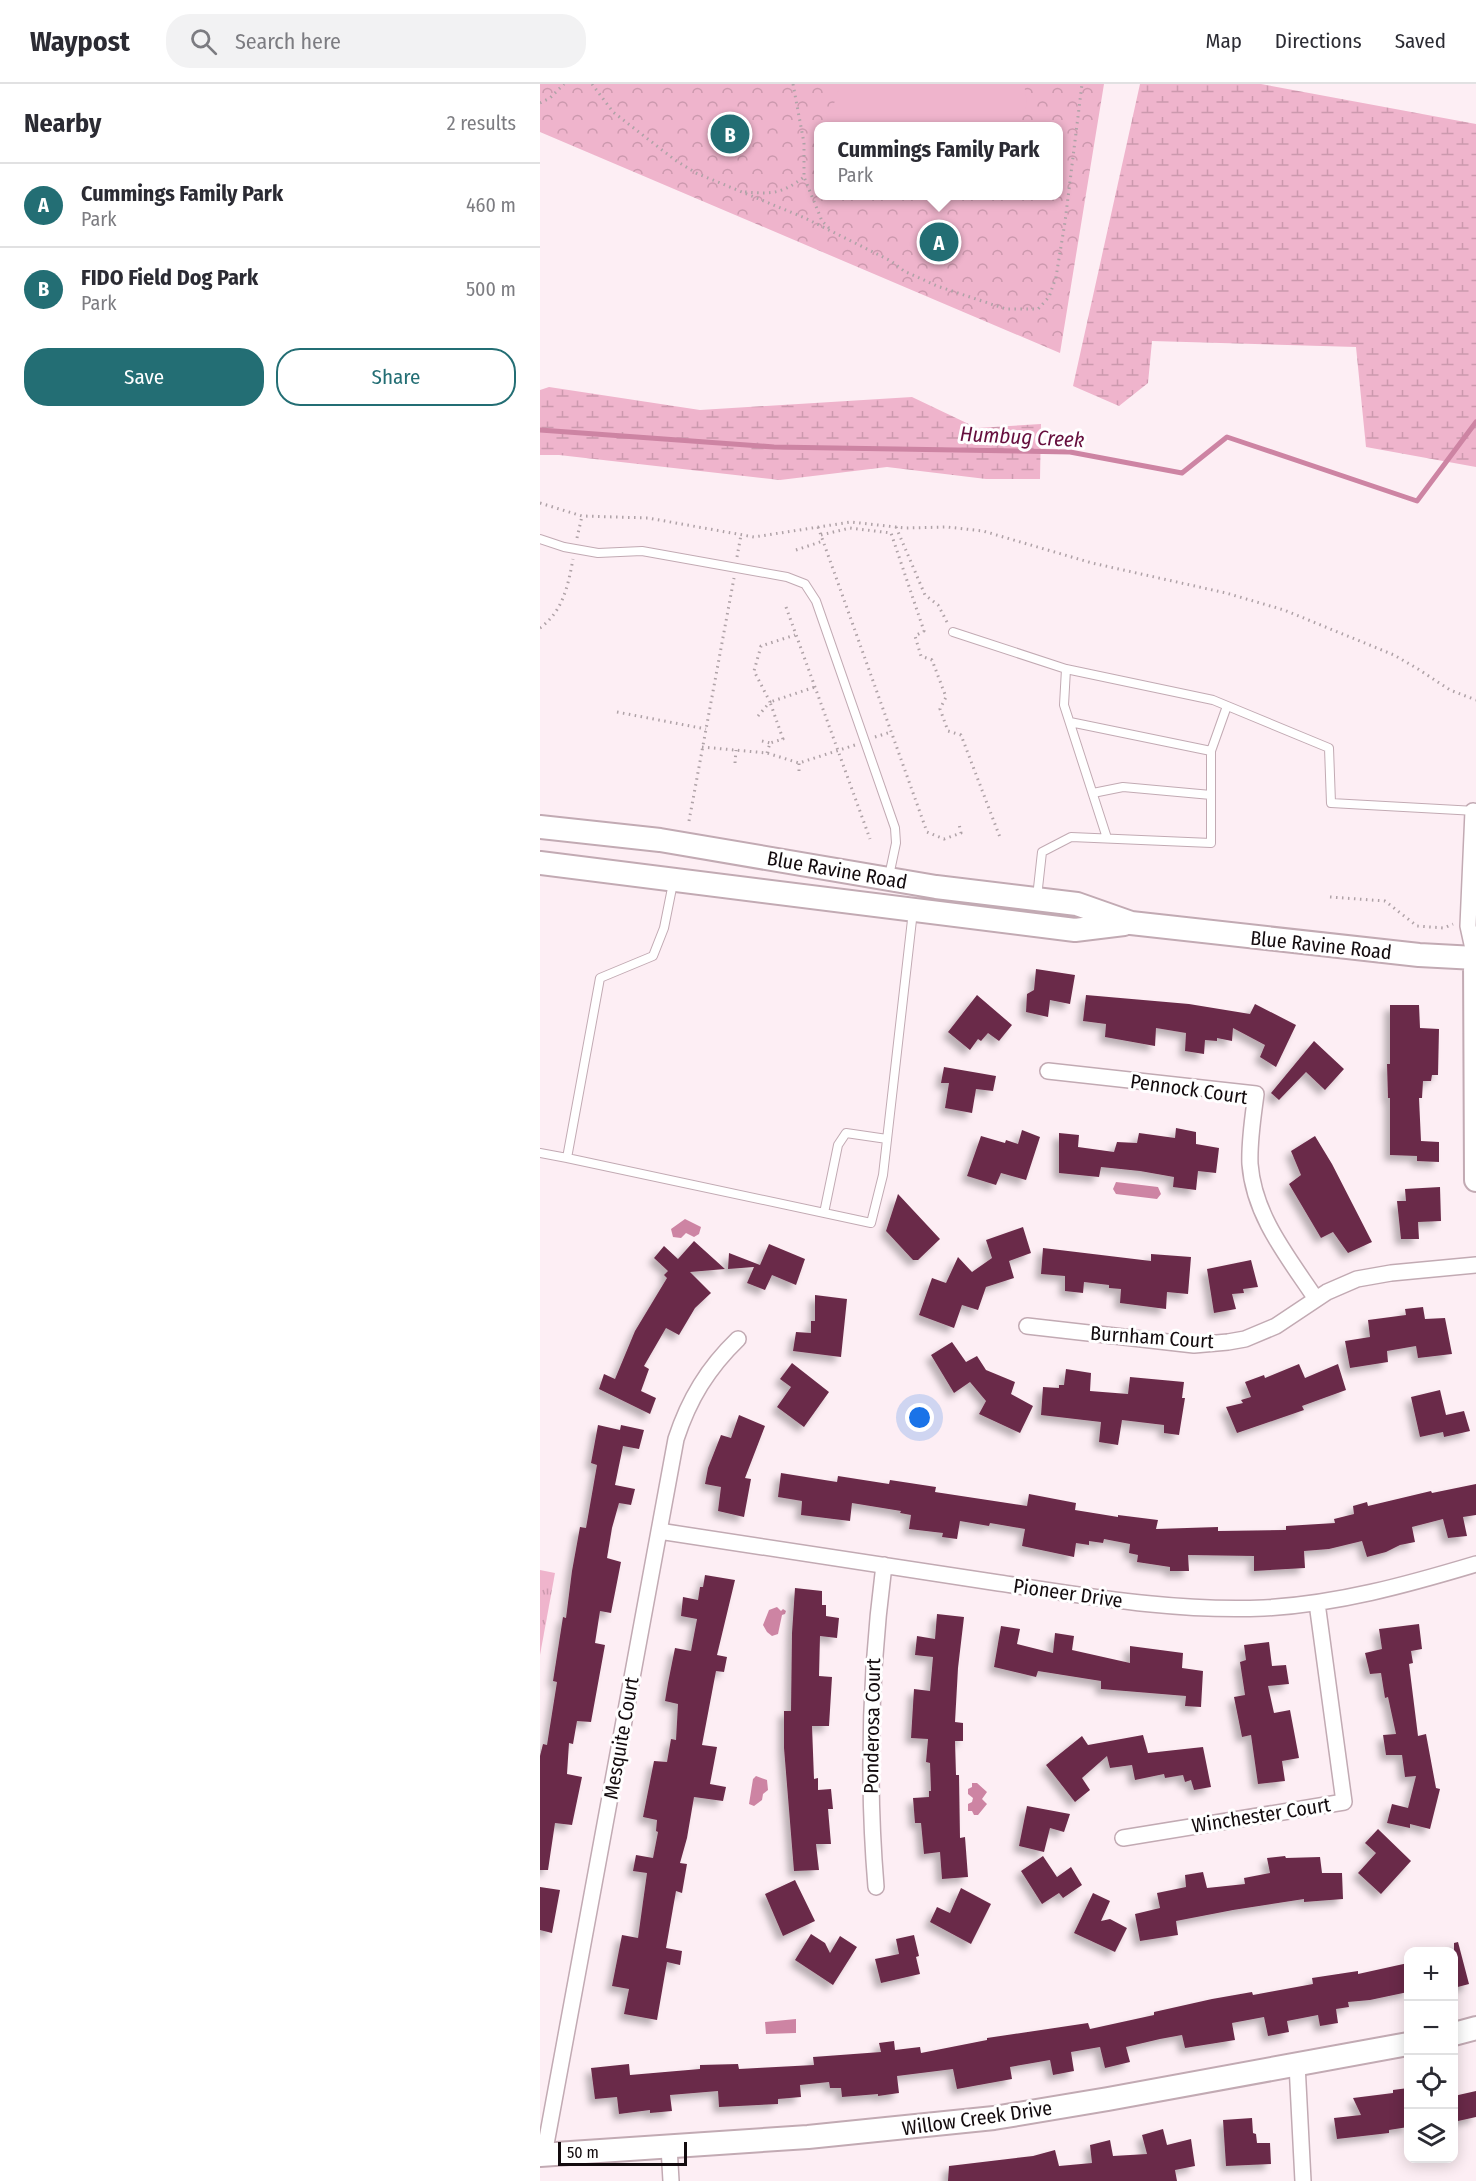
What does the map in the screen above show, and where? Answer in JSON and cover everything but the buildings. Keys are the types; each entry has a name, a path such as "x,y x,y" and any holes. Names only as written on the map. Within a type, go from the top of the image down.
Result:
{"main road":[{"path":"540,814 567,830"},
{"name":"Blue Ravine Road","path":"540,827 660,840 936,887 1077,904 1131,923 1408,954 1476,957"},
{"name":"Blue Ravine Road","path":"540,863 1075,930 1131,923"},
{"path":"1476,957 1476,1180"},
{"path":"1458,2033 1476,2028"},
{"name":"Willow Creek Drive","path":"542,2155 891,2130 994,2118 1404,2045"}],"street":[{"path":"1475,811 1468,926 1476,957"},
{"name":"Pennock Court","path":"1048,1071 1256,1094 1250,1147 1251,1172 1256,1197 1277,1241 1316,1299"},
{"name":"Burnham Court","path":"1027,1326 1194,1345 1228,1342 1260,1333 1291,1317 1341,1285 1374,1275 1476,1265"},
{"name":"Mesquite Court","path":"542,2155 676,1439 685,1412 705,1375 738,1339"},
{"name":"Pioneer Drive","path":"659,1531 1156,1605 1227,1609 1317,1603 1408,1584 1476,1564"},
{"name":"Ponderosa Court","path":"876,1887 869,1751 874,1641 884,1565"},
{"name":"Winchester Court","path":"1123,1838 1344,1802 1317,1603"},
{"path":"1297,2064 1303,2181"},
{"path":"669,2147 671,2181"}],"lane":[{"path":"540,539 564,547 598,553 642,551 787,577 805,584 816,601 895,828 896,843 889,878"},
{"path":"953,632 1066,669 1213,700 1329,748 1330,803 1475,811"},
{"path":"1066,669 1064,705 1107,838"},
{"path":"1037,899 1042,852 1071,837 1211,843 1211,751 1227,705"},
{"path":"1070,722 1211,751"},
{"path":"1093,793 1123,787 1211,795"},
{"path":"567,1158 600,978 653,956 664,928 674,878"},
{"path":"540,1153 871,1223 883,1175 913,911"},
{"path":"824,1213 838,1145 846,1134 887,1139"}],"path":[{"path":"540,103 550,98 564,84"},
{"path":"592,84 613,112 675,160 696,173 805,218 937,286 1006,309 1038,309 1049,297 1056,277 1082,84"},
{"path":"793,84 804,143 804,177 822,221 833,233"},
{"path":"742,192 784,191 804,177"},
{"path":"540,502 582,516 648,518 741,535 765,536 851,522 896,527 983,531 1121,570 1257,601 1284,610 1394,656 1413,665 1450,690 1476,700"},
{"path":"578,536 582,516"},
{"path":"818,527 927,832 944,839 961,833 959,824"},
{"path":"896,527 925,595 938,605 953,632"},
{"path":"821,535 850,528 891,533 924,631 915,636 921,657 932,660 946,697 940,709 948,731 961,735 1001,840"},
{"path":"689,821 741,535"},
{"path":"796,550 823,541"},
{"path":"540,628 555,614 563,601 573,561"},
{"path":"786,607 870,839"},
{"path":"785,744 770,702 754,671 761,646 796,635"},
{"path":"758,716 770,702 815,687"},
{"path":"616,712 706,729"},
{"path":"762,741 770,743 783,739"},
{"path":"767,753 770,743"},
{"path":"702,747 767,753 799,763 838,750"},
{"path":"735,763 736,750"},
{"path":"799,763 799,771"},
{"path":"1330,897 1385,901 1417,926 1444,928 1454,924 1458,916"}],"green space":[{"path":"540,84 1104,84 1060,353 540,132"},
{"path":"839,84 1024,84 1027,103 1020,122 825,122 826,114 837,99"},
{"path":"1140,84 1261,84 1476,124 1476,467 1366,447 1356,347 1152,341 1148,383 1119,406 1073,386"},
{"path":"549,387 700,410 912,397 977,428 1041,424 1040,479 986,479 887,467 780,480 559,455 540,455 540,390"},
{"path":"540,1570 555,1573 540,1655"}],"shaded area":[{"path":"1116,1182 1158,1187 1161,1194 1157,1199 1116,1194 1113,1189"},
{"path":"685,1219 701,1227 699,1234 694,1237 686,1233 681,1238 673,1237 671,1229"},
{"path":"777,1607 781,1611 783,1609 786,1611 782,1615 778,1634 772,1636 763,1625 769,1610"},
{"path":"756,1776 767,1780 768,1790 763,1794 762,1800 754,1806 749,1804 753,1779"},
{"path":"972,1783 977,1783 987,1792 982,1799 987,1804 978,1815 968,1811 968,1804 973,1798 968,1794 968,1789 972,1787"},
{"path":"796,2019 796,2033 766,2034 765,2022"}],"waterway":[{"name":"Humbug Creek","path":"540,430 774,447 1070,452 1182,473 1227,437 1417,501 1476,422"}],"place":[{"name":"FIDO Field Dog Park","path":"730,134"},
{"name":"Cummings Family Park","path":"939,242"}]}
